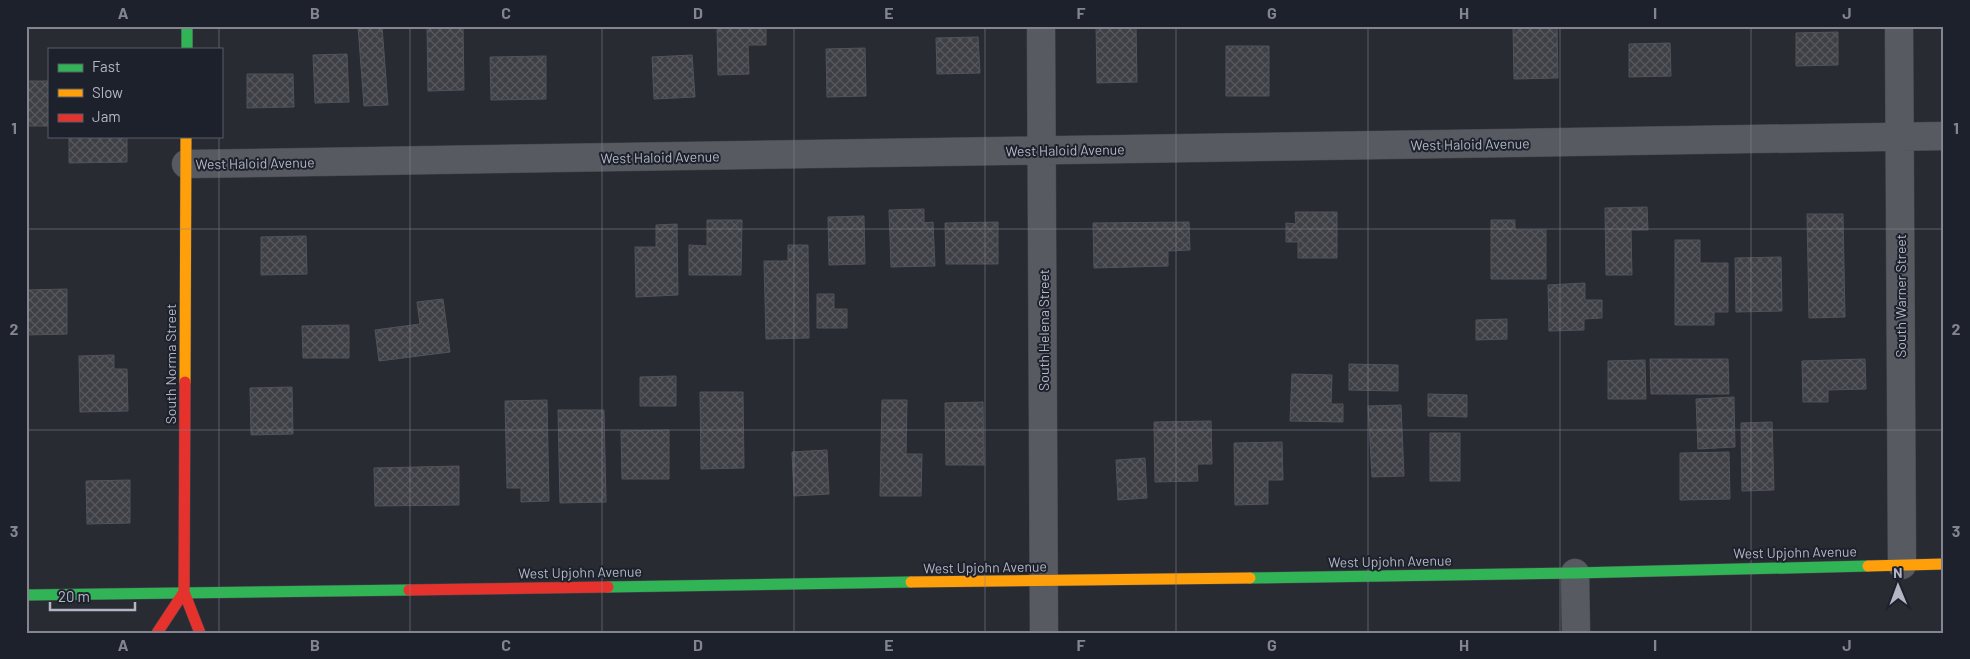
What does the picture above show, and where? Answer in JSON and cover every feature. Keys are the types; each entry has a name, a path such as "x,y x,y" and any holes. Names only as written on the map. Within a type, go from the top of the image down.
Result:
{"main road":[{"path":"186,48 187,26"},
{"name":"South Norma Street","path":"186,138 184,592 200,633"},
{"name":"West Upjohn Avenue","path":"26,595 1575,573 1944,564"},
{"path":"157,633 184,592"}],"street":[{"name":"South Helena Street","path":"1041,26 1044,633"},
{"name":"South Warner Street","path":"1900,26 1902,565"},
{"name":"West Haloid Avenue","path":"186,164 1944,136"},
{"path":"1575,573 1576,633"}],"building":[{"path":"358,26 382,26 388,105 364,106"},
{"path":"427,26 463,26 464,90 428,91"},
{"path":"717,26 766,26 766,45 748,45 749,74 718,75"},
{"path":"1096,26 1136,26 1137,82 1097,83"},
{"path":"1513,26 1557,26 1558,78 1514,79"},
{"path":"1838,32 1838,65 1796,66 1796,33"},
{"path":"978,37 980,73 937,74 936,38"},
{"path":"1670,43 1671,76 1629,77 1629,44"},
{"path":"1226,46 1269,46 1269,96 1226,96"},
{"path":"865,48 866,96 827,97 826,49"},
{"path":"347,54 349,102 315,103 313,55"},
{"path":"692,55 695,97 654,99 652,57"},
{"path":"546,56 546,99 491,100 490,57"},
{"path":"247,74 293,74 294,107 247,108"},
{"path":"26,81 48,81 48,126 26,126"},
{"path":"69,138 127,138 127,162 69,163"},
{"path":"1647,207 1648,230 1631,230 1632,275 1606,275 1605,208"},
{"path":"924,209 924,223 933,222 935,266 891,267 889,210"},
{"path":"1295,212 1337,212 1337,258 1298,258 1298,242 1286,242 1286,223 1296,224"},
{"path":"1807,214 1843,214 1845,317 1809,318"},
{"path":"864,216 865,264 829,265 828,217"},
{"path":"707,220 742,220 741,275 689,275 689,245 707,246"},
{"path":"1491,220 1515,220 1515,230 1546,230 1546,279 1491,279"},
{"path":"998,222 998,264 946,264 945,223"},
{"path":"1189,222 1190,250 1168,251 1168,266 1094,268 1093,223"},
{"path":"677,224 678,295 636,297 635,247 656,247 656,225"},
{"path":"306,236 307,274 261,275 261,237"},
{"path":"1675,240 1700,240 1700,263 1728,263 1728,312 1714,312 1714,325 1675,325"},
{"path":"788,245 808,245 809,338 766,339 764,261 788,261"},
{"path":"1781,257 1782,311 1736,312 1735,258"},
{"path":"1585,283 1585,300 1602,300 1602,318 1584,319 1584,330 1549,331 1548,285"},
{"path":"67,289 67,334 26,335 26,290"},
{"path":"817,294 834,294 834,309 847,309 847,328 817,328"},
{"path":"443,299 450,352 379,361 375,330 420,324 417,302"},
{"path":"1507,319 1507,339 1476,340 1476,320"},
{"path":"349,325 349,358 303,358 302,326"},
{"path":"114,355 114,369 127,369 128,411 80,412 79,356"},
{"path":"1650,359 1728,359 1729,394 1651,394"},
{"path":"1865,359 1866,389 1828,390 1828,402 1803,402 1802,361"},
{"path":"1645,360 1646,399 1608,399 1608,361"},
{"path":"1349,364 1398,365 1398,391 1349,390"},
{"path":"1292,374 1332,375 1331,404 1343,404 1343,422 1290,421"},
{"path":"676,376 676,406 640,406 640,377"},
{"path":"292,387 293,434 251,435 250,388"},
{"path":"700,392 743,392 744,468 701,469"},
{"path":"1428,394 1467,395 1467,417 1428,416"},
{"path":"1734,397 1735,447 1698,449 1696,399"},
{"path":"547,400 549,501 521,502 521,488 507,488 505,401"},
{"path":"882,400 907,400 906,454 922,454 921,496 880,496"},
{"path":"983,402 984,465 946,465 945,403"},
{"path":"1401,405 1404,476 1372,477 1368,406"},
{"path":"558,410 604,410 606,502 560,503"},
{"path":"1211,421 1212,464 1197,464 1198,481 1155,482 1154,422"},
{"path":"1772,422 1774,490 1742,491 1741,423"},
{"path":"669,430 669,479 622,479 621,431"},
{"path":"1430,433 1460,433 1460,481 1430,481"},
{"path":"1282,442 1283,480 1268,480 1268,504 1235,505 1234,443"},
{"path":"827,450 829,494 794,496 792,452"},
{"path":"1729,452 1730,499 1680,500 1680,453"},
{"path":"1145,458 1147,498 1118,500 1116,460"},
{"path":"459,466 459,505 375,506 374,468"},
{"path":"130,480 130,523 87,524 86,481"}],"traffic: fast":[{"path":"187,26 187,48"},
{"path":"1250,578 1868,566"},
{"path":"608,587 911,582"},
{"path":"26,595 409,590"}],"traffic: slow":[{"path":"185,382 186,138"},
{"path":"1868,566 1944,564"},
{"path":"911,582 1250,578"}],"traffic: jam":[{"path":"185,382 184,592 200,633"},
{"path":"409,590 608,587"},
{"path":"157,633 184,592"}]}
